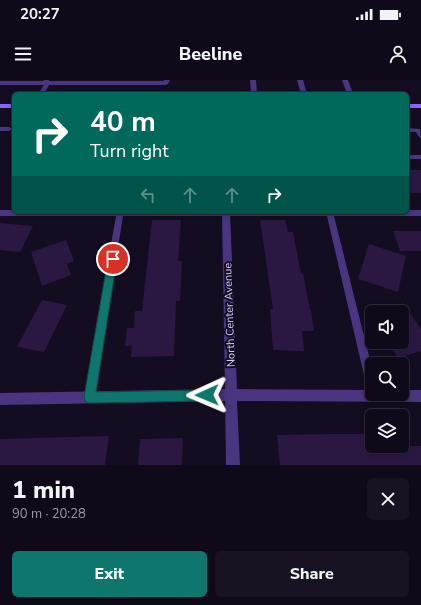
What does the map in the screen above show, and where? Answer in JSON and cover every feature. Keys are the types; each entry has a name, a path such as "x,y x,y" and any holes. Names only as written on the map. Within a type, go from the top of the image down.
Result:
{"main road":[{"path":"0,106 12,106"},
{"path":"409,106 421,106"}],"street":[{"name":"North Center Avenue","path":"226,214 233,465"},
{"path":"0,399 365,393"},
{"path":"409,395 421,396"}],"lane":[{"path":"0,83 166,83 167,80"},
{"path":"253,80 254,92"},
{"path":"300,80 303,92"},
{"path":"344,80 349,92"},
{"path":"42,92 47,82"},
{"path":"0,129 9,129"},
{"path":"409,130 418,130 421,136"},
{"path":"409,157 421,157"},
{"path":"0,213 12,213"},
{"path":"409,213 421,213"},
{"path":"89,397 120,214"},
{"path":"330,214 365,360"}],"building":[{"path":"409,170 421,170 421,193 409,193"},
{"path":"152,220 181,220 178,261 182,261 180,301 176,301 174,356 131,357 132,346 125,346 127,328 134,328 135,311 142,311"},
{"path":"260,220 285,220 288,232 293,232 301,274 303,274 311,310 314,331 302,331 304,351 273,350 270,309 273,309"},
{"path":"0,223 33,226 20,252 0,250"},
{"path":"393,231 421,231 421,251 400,251"},
{"path":"66,240 74,261 67,264 71,275 42,286 31,252"},
{"path":"369,244 406,256 398,292 358,279"},
{"path":"42,300 67,305 44,352 17,347"},
{"path":"409,312 421,329 421,351 397,357 392,349 409,349"},
{"path":"365,434 365,453 409,453 409,446 421,446 421,465 280,465 277,435"},
{"path":"109,436 105,465 0,465 0,439"},
{"path":"183,438 182,465 138,465 140,439"}],"route":[{"path":"113,259 89,397 207,395"}]}
